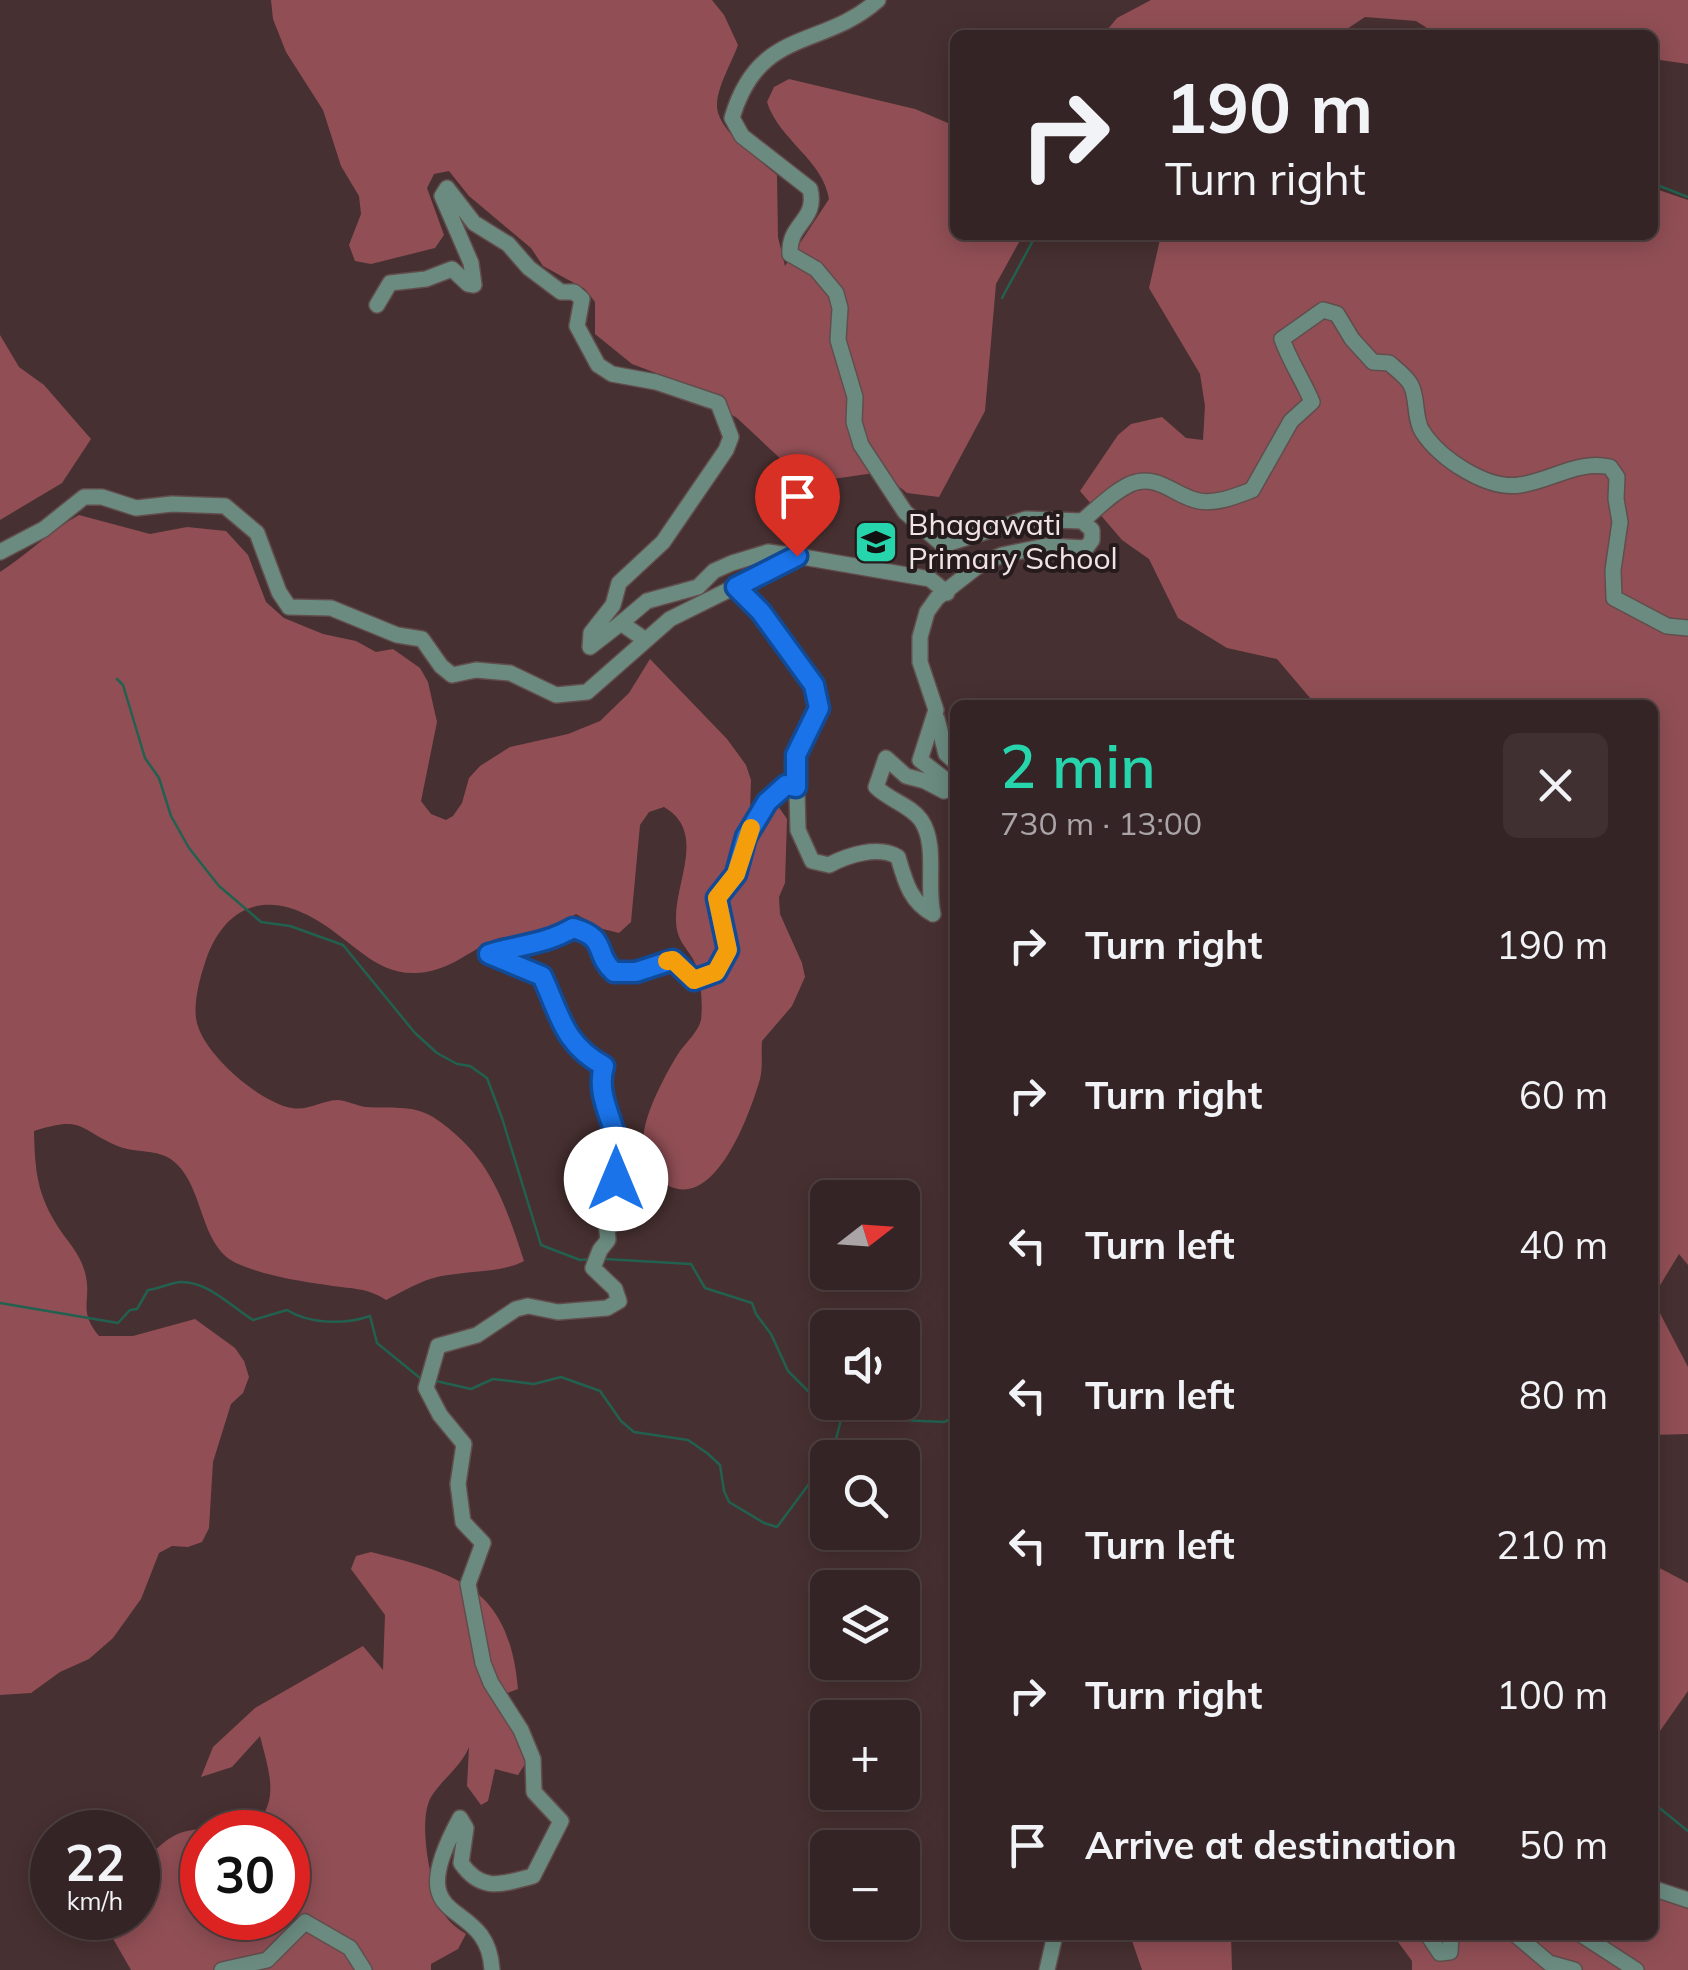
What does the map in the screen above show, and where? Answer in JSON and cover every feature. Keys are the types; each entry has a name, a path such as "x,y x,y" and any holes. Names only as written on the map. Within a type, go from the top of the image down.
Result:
{"street":[{"path":"878,0 858,18 791,43 768,59 741,92 732,118 742,136 810,189 814,202 791,237 790,254 816,269 836,293 840,308 838,340 855,397 856,431 861,445 905,512 942,544 1026,519 1082,521 1132,484 1150,481 1176,489 1198,502 1228,500 1252,490 1266,459 1291,421 1312,402 1290,363 1282,339 1323,310 1337,314 1373,362 1390,362 1411,384 1420,429 1471,474 1506,487 1542,482 1572,467 1610,467 1617,477 1620,522 1614,598 1666,626 1688,628"},
{"path":"377,304 390,283 426,279 452,269 474,285 470,264 442,196 447,188 474,222 508,244 529,268 561,292 574,292 582,299 576,326 598,365 612,374 656,382 718,404 731,438 726,450 663,542 619,583 613,605 591,633 590,648 647,600 698,587 714,571 768,552 930,579 947,593"},
{"path":"0,552 44,529 84,497 136,508 172,504 225,506 257,534 288,607 332,608 397,635 422,638 452,675 476,670 510,673 556,694 587,692 670,619 797,556"},
{"path":"950,758 920,662 920,637 927,612 937,598 978,566 1002,555 1046,546 1086,548 1092,540 1092,530 1082,521"},
{"path":"736,587 761,612 814,685 819,708 796,755 798,830 812,861 829,866 847,856 889,851 898,857 918,906 932,914 926,832 920,819 876,786 886,758 906,776 925,780 950,795"},
{"path":"622,624 644,640"},
{"path":"936,710 920,760 950,786"},
{"path":"492,1970 486,1939 448,1908 438,1894 436,1872 442,1851 460,1818 466,1828 461,1864 482,1884 533,1876 560,1820 534,1792 533,1758 483,1663 468,1584 484,1544 468,1528 461,1510 458,1484 464,1444 440,1415 426,1388 438,1346 477,1335 516,1309 528,1306 558,1312 606,1308 619,1301 614,1289 593,1268 608,1240 605,1196 622,1164 616,1126 603,1101 599,1081 604,1066 586,1057 556,1016 542,976 489,954 556,938 573,928 598,941 606,965 614,972 636,972 673,960 694,980 716,972 728,950 717,898 736,874 746,837 767,802 786,785 796,787"},
{"path":"1658,1890 1688,1900"},
{"path":"222,1970 267,1960 305,1922 350,1948 364,1970"},
{"path":"1047,1970 1054,1940"},
{"path":"1432,1940 1440,1952 1450,1952 1450,1940"},
{"path":"1522,1940 1549,1963 1574,1970"},
{"path":"1590,1940 1636,1970"}],"shaded area":[{"path":"271,0 712,0 738,45 719,90 719,115 740,144 777,175 778,237 785,266 829,199 810,161 773,115 767,102 774,87 789,79 915,109 950,124 950,240 1020,240 996,284 985,411 939,497 907,493 881,472 833,479 785,463 737,418 677,381 632,364 595,334 595,302 585,289 543,266 531,248 469,196 449,171 434,174 427,188 444,235 435,248 371,264 355,261 349,245 361,214 359,196 341,166 323,110 286,52 273,19"},
{"path":"1151,0 1688,0 1688,64 1658,60 1658,30 1430,30 1416,21 1365,17 1346,30 1107,30 1117,18"},
{"path":"1658,190 1688,200 1688,1265 1679,1254 1658,1289 1658,700 1312,700 1277,659 1227,648 1178,618 1149,559 1122,540 1080,491 1118,435 1131,424 1162,417 1186,438 1203,440 1205,406 1200,374 1149,288 1160,240 1658,240"},
{"path":"0,335 19,367 44,385 91,439 62,483 0,520"},
{"path":"79,515 150,534 187,527 226,531 248,555 266,602 284,618 323,634 356,641 376,652 393,649 420,668 428,682 437,722 421,801 431,814 446,820 462,803 469,778 480,766 510,747 568,734 600,721 629,693 650,659 727,739 746,765 751,780 750,811 766,816 778,806 787,819 780,914 805,977 792,1006 762,1041 760,1079 730,1152 703,1182 688,1189 665,1183 644,1142 646,1121 656,1095 675,1059 698,1028 702,1013 698,972 676,926 686,858 684,830 677,817 664,807 649,812 640,825 631,922 619,933 576,914 544,935 499,938 446,966 406,973 374,961 294,909 259,906 232,919 211,947 200,978 196,1018 208,1046 233,1074 279,1104 304,1108 337,1100 366,1107 409,1109 433,1117 468,1147 492,1180 524,1261 430,1279 386,1300 365,1291 269,1274 236,1263 224,1254 208,1229 191,1184 172,1160 120,1147 72,1124 34,1131 40,1189 55,1222 81,1261 87,1286 87,1312 99,1336 133,1336 195,1319 235,1348 249,1377 243,1393 231,1404 213,1462 209,1528 202,1542 188,1547 172,1546 159,1553 141,1599 113,1638 89,1659 60,1672 31,1693 0,1695 0,572"},
{"path":"1658,1310 1688,1367 1688,1434 1658,1435"},
{"path":"371,1552 429,1568 474,1590 490,1607 513,1655 518,1689 491,1699 508,1716 527,1761 518,1775 495,1769 488,1801 481,1805 467,1786 469,1747 431,1797 425,1838 434,1887 443,1912 466,1934 458,1949 431,1964 431,1970 131,1970 114,1940 160,1940 160,1846 180,1833 180,1940 310,1940 310,1810 265,1810 270,1788 260,1736 232,1767 201,1777 213,1747 255,1708 363,1646 383,1670 385,1615 351,1569 356,1556"},
{"path":"1658,1567 1688,1583 1688,1691 1658,1734"},
{"path":"1658,1898 1688,1909 1688,1970 1412,1970 1412,1961 1397,1940 1658,1940"},
{"path":"1132,1940 1231,1940 1232,1970 1142,1970"}],"waterway":[{"path":"1658,185 1688,197"},
{"path":"1002,298 1033,240"},
{"path":"117,679 123,685 145,758 159,778 171,816 189,848 219,886 261,922 290,926 343,945 415,1033 437,1053 470,1066 487,1078 541,1245 580,1260 592,1259"},
{"path":"605,1259 691,1264 705,1288 752,1303 788,1371 834,1417 950,1419"},
{"path":"0,1303 118,1323 130,1310 137,1309 148,1290 190,1283 209,1290 253,1320 287,1310 327,1322 370,1316 377,1343 420,1378"},
{"path":"436,1381 471,1389 493,1379 534,1384 561,1377 600,1391 634,1432 688,1440 707,1453 720,1465 729,1502 777,1527 810,1483"},
{"path":"836,1440 841,1420"},
{"path":"1658,1807 1688,1831"}],"slow traffic":[{"path":"667,961 673,960 694,980 716,972 728,950 717,898 736,874 751,828"}],"place":[{"name":"Bhagawati Primary School","path":"876,542"}],"route":[{"path":"616,1179 622,1164 616,1126 603,1101 599,1081 604,1066 586,1057 556,1016 542,976 489,954 556,938 573,928 598,941 606,965 614,972 636,972 673,960 694,980 716,972 728,950 717,898 736,874 746,837 767,802 786,785 796,787 796,755 819,708 814,685 761,612 736,587 797,556"}]}
